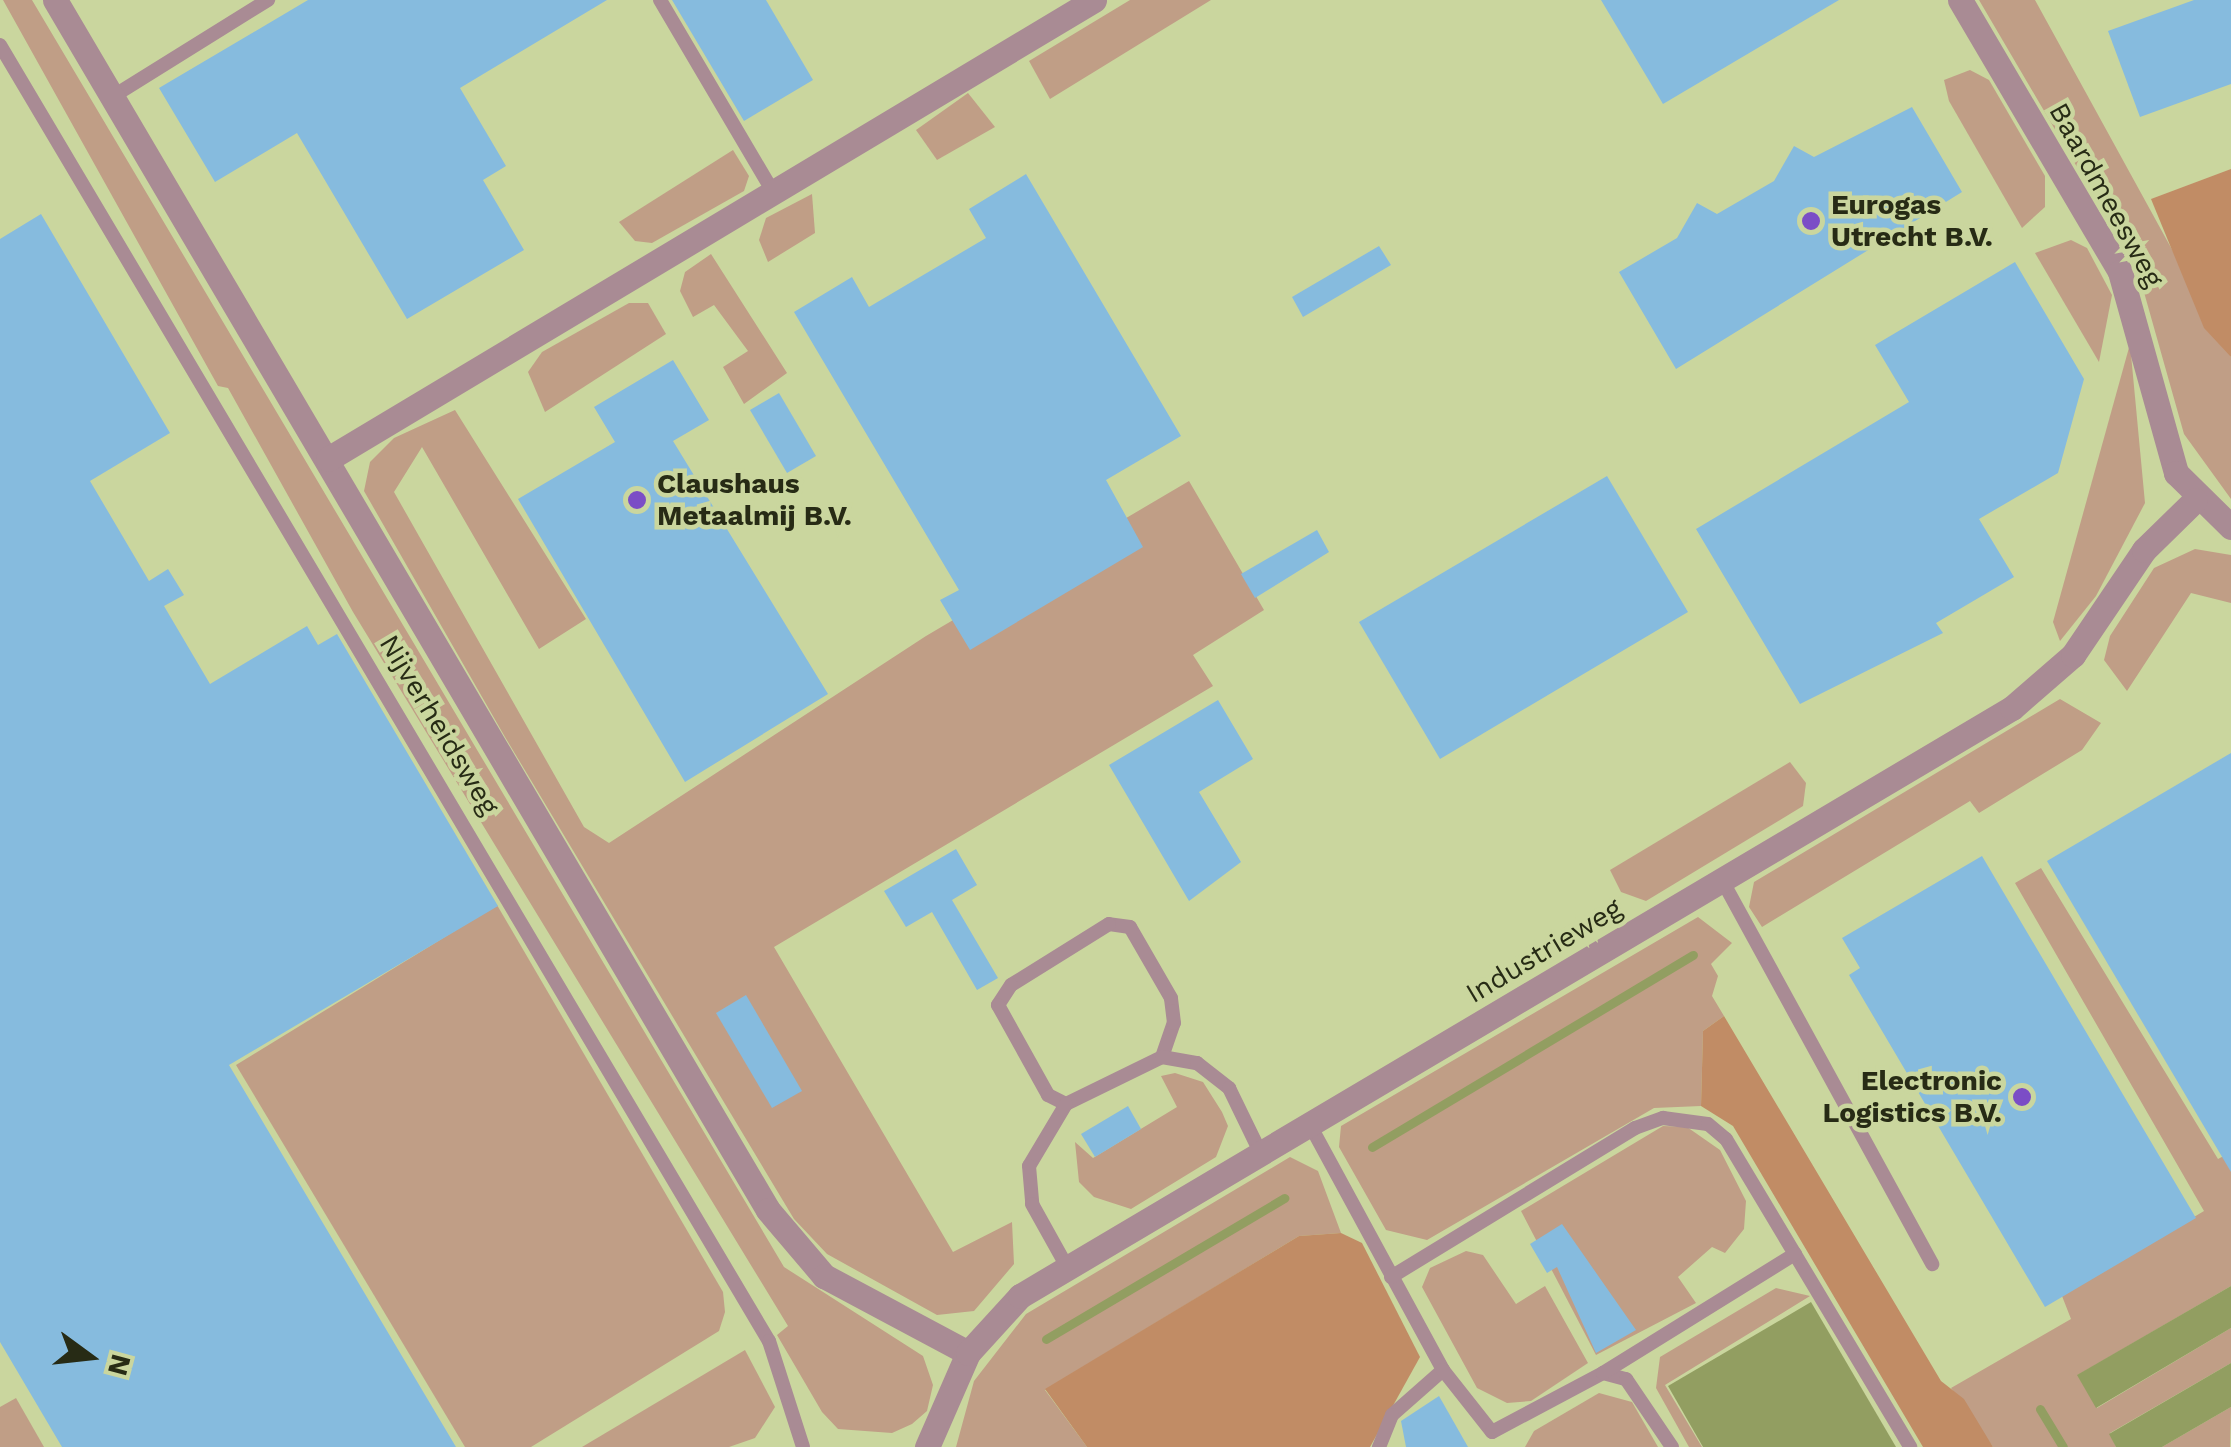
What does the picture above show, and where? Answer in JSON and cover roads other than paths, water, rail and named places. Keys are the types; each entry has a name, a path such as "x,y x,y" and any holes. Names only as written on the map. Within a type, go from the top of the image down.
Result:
{"street":[{"name":"Nijverheidsweg","path":"55,0 768,1210 824,1276 968,1353"},
{"path":"328,458 1094,0"},
{"name":"Baardmeesweg","path":"1960,0 2120,272 2148,348 2163,442 2196,500 2231,526"},
{"name":"Industrieweg","path":"927,1447 968,1353 1020,1296 2036,690 2088,637 2144,550 2196,500"}],"lane":[{"path":"112,97 268,0"},
{"path":"660,0 773,192"},
{"name":"Nijverheidsweg","path":"0,45 769,1341 803,1447"},
{"path":"1722,880 1932,1264"},
{"path":"1066,1104 1048,1095 998,1005 1011,985 1109,924 1130,927 1144,944 1171,998 1174,1023 1162,1057"},
{"path":"1066,1267 1032,1204 1029,1166 1066,1104 1162,1057 1197,1062 1229,1088 1261,1154"},
{"path":"1391,1277 1664,1118 1708,1124 1726,1139 1910,1447"},
{"path":"1310,1124 1443,1370 1492,1432 1603,1373 1795,1254"},
{"path":"1379,1447 1392,1415 1443,1370"},
{"path":"1603,1373 1626,1379 1672,1447"}],"waterway":[{"path":"1372,1147 1693,955"},
{"path":"1046,1339 1284,1198"},
{"path":"2040,1409 2063,1447"}],"place":[{"name":"Eurogas Utrecht B.V.","path":"1811,221"},
{"name":"Claushaus Metaalmij B.V.","path":"637,500"},
{"name":"Electronic Logistics B.V.","path":"2022,1097"}]}
